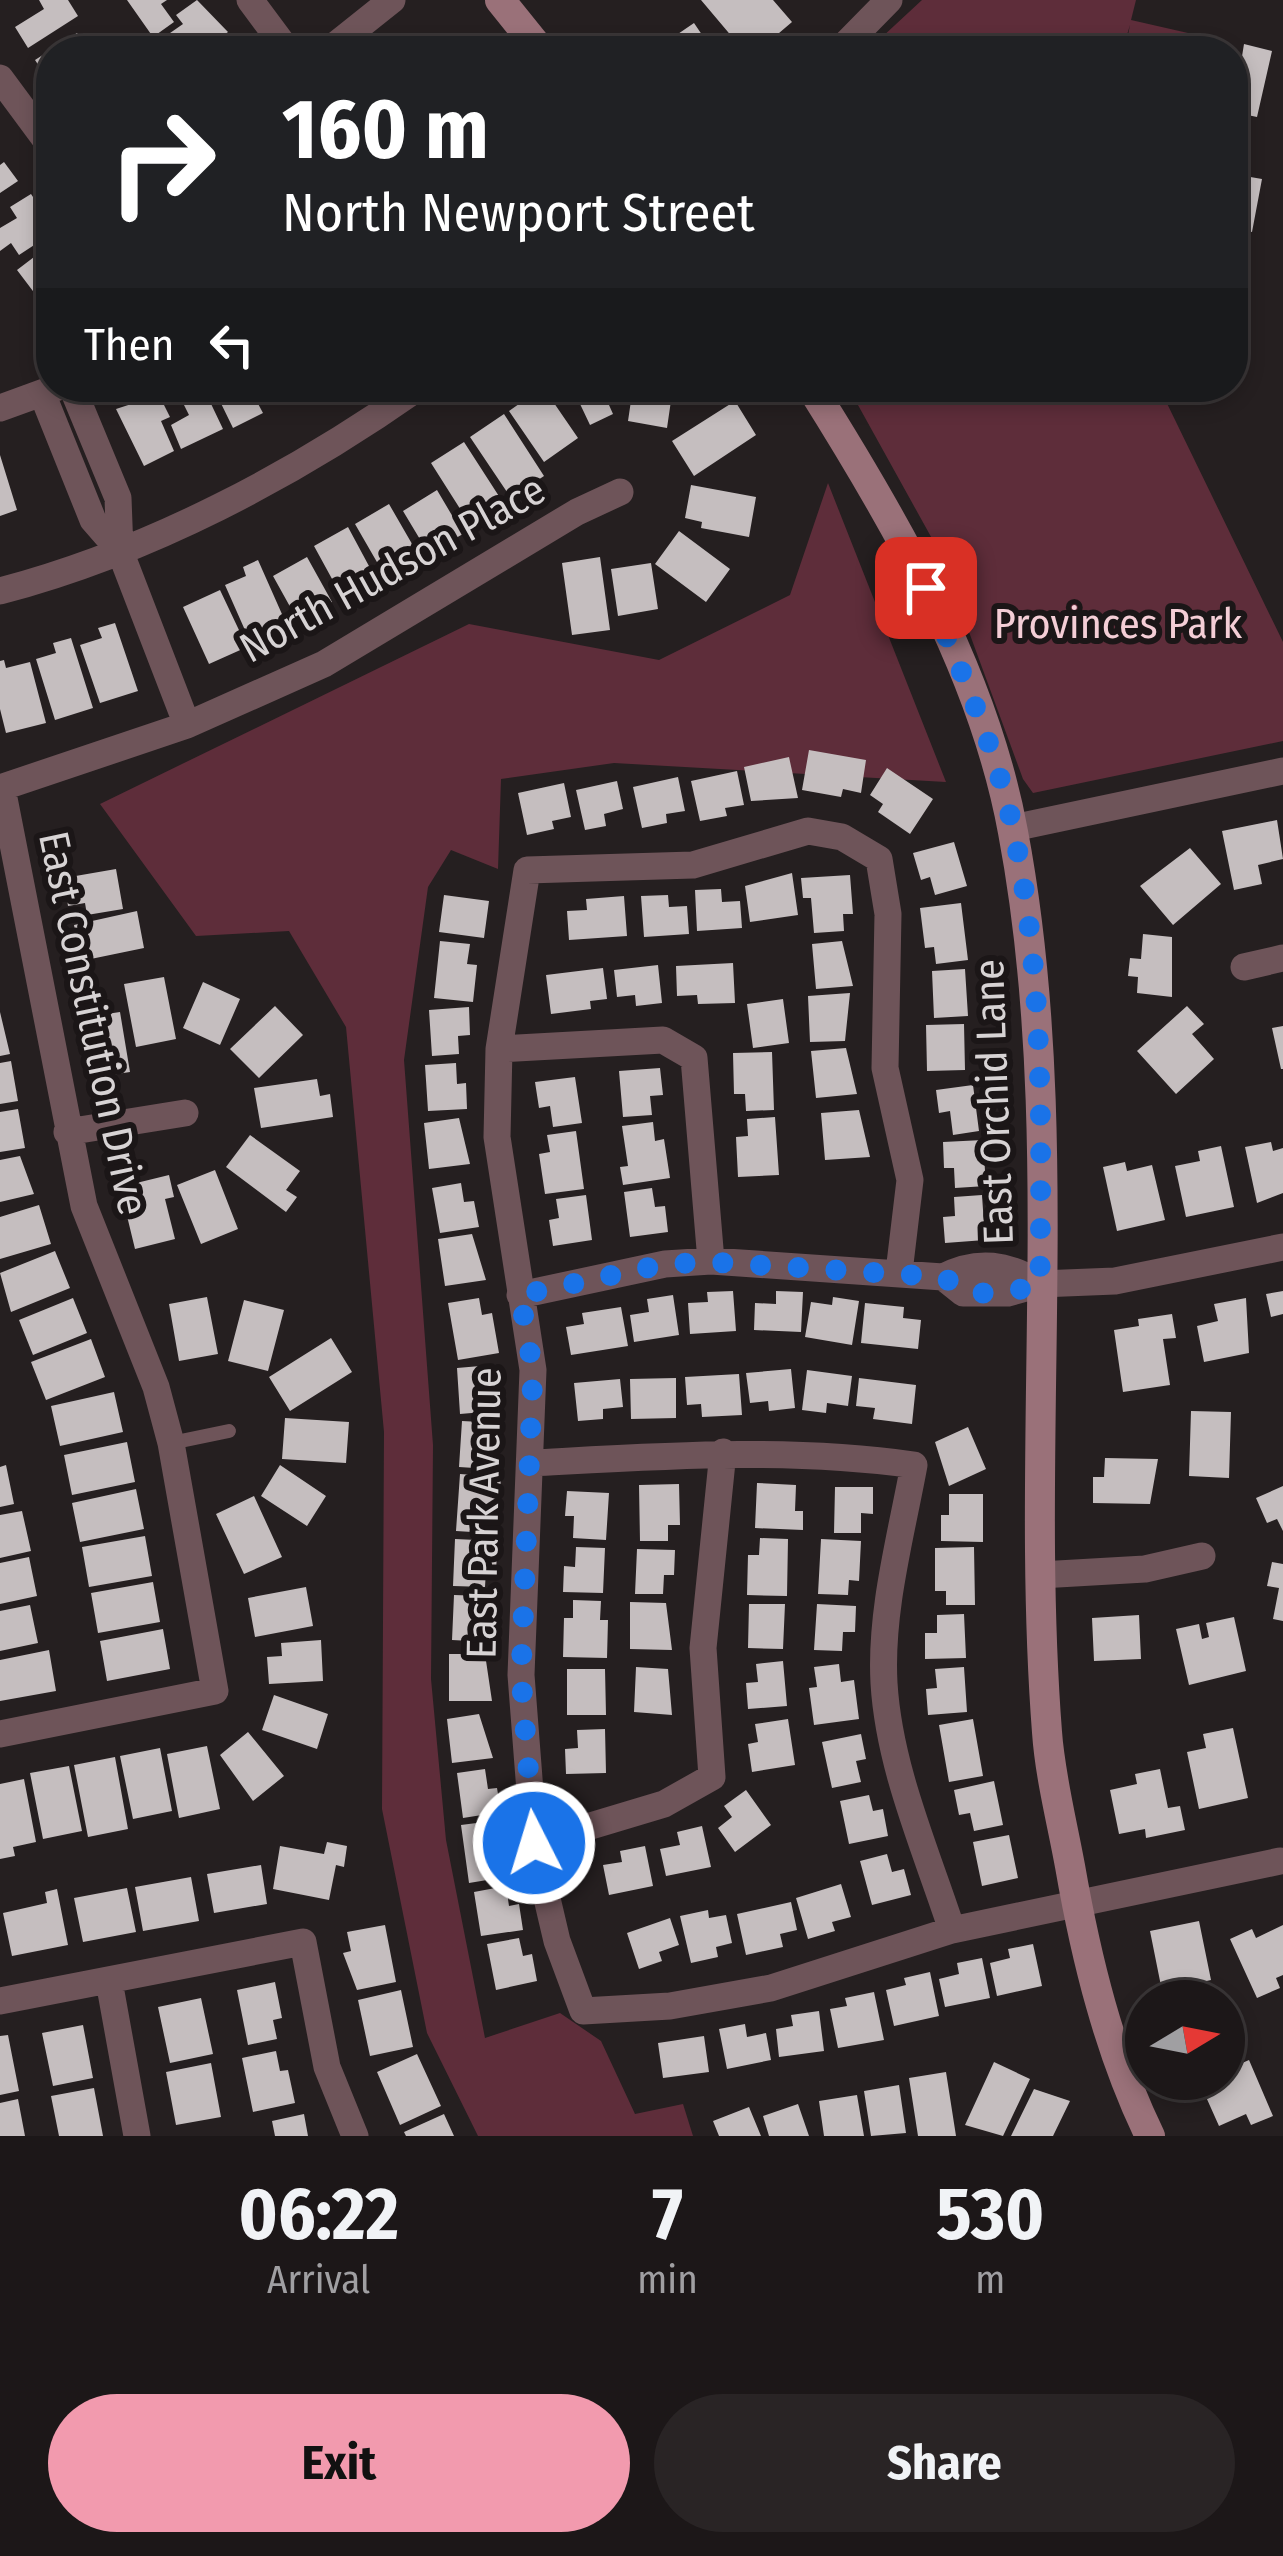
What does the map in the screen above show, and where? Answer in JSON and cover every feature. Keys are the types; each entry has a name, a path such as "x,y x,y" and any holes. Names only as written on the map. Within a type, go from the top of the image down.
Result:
{"street":[{"path":"250,0 277,36"},
{"path":"347,36 392,0"},
{"path":"500,0 529,36"},
{"path":"854,36 889,0"},
{"path":"0,78 36,126"},
{"path":"0,408 36,395"},
{"path":"55,402 93,520 120,551"},
{"path":"79,402 118,498 120,551 187,725"},
{"path":"0,591 120,551 334,444 397,402"},
{"name":"East Orchid Lane","path":"820,402 926,588 974,702 1013,828 1038,1017 1040,1575 1047,1736 1099,2000 1150,2136"},
{"name":"North Hudson Place","path":"1,788 187,725 324,664 577,512 620,492"},
{"path":"1013,828 1283,771"},
{"name":"East Constitution Drive","path":"0,1734 215,1691 171,1443 155,1387 84,1206 1,788"},
{"name":"East Park Avenue","path":"899,1272 910,1180 885,1068 888,914 878,859 842,837 808,831 693,866 527,870 499,1049 497,1137 533,1370 533,1463 521,1675 534,1843 557,1941 583,2011 670,2006 771,1988 952,1930"},
{"path":"1244,967 1283,958"},
{"path":"499,1049 663,1040 694,1058 711,1262"},
{"path":"67,1132 185,1113"},
{"path":"520,1295 665,1264 711,1262 899,1272 944,1277 963,1293 1008,1293 1040,1284 1114,1281 1283,1247"},
{"path":"534,1843 664,1804 712,1777 703,1648 723,1452"},
{"path":"533,1463 723,1452 827,1453 914,1465 888,1610 884,1682 894,1752 952,1930 1280,1862"},
{"path":"1040,1575 1145,1569 1202,1556"},
{"path":"0,2001 302,1942 327,2067 355,2136"},
{"path":"110,1981 137,2136"}],"lane":[{"path":"171,1443 229,1432"}],"green space":[{"path":"922,0 1136,0 1131,20 1201,36 1128,36 1130,25 1127,36 883,36"},
{"name":"Provinces Park","path":"856,402 1166,402 1283,642 1283,741 1033,793 1023,779 940,553"},
{"path":"828,483 946,782 614,763 501,779 498,869 451,850 428,887 404,1060 433,1445 431,1679 446,1840 485,2038 560,2013 601,2041 635,2114 683,2104 693,2136 478,2136 427,2033 382,1809 384,1432 346,1027 289,931 196,936 100,804 469,624 659,660 790,595"}],"building":[{"path":"39,0 68,0 78,16 47,36 36,36 36,43 28,48 15,27 44,9"},
{"path":"127,0 167,0 161,4 174,22 152,36"},
{"path":"197,0 228,32 223,36 166,36 183,24 176,15"},
{"path":"701,0 773,0 792,22 776,36 731,36"},
{"path":"694,23 703,36 675,36"},
{"path":"1248,45 1272,51 1257,117 1248,115"},
{"path":"4,162 18,181 0,193 0,165"},
{"path":"1248,177 1262,179 1252,232 1248,231"},
{"path":"31,194 36,202 36,244 19,255 11,243 0,251 0,228 17,218 10,207"},
{"path":"36,255 36,295 17,270"},
{"path":"138,402 162,402 170,417 161,421 174,451 144,466 116,409"},
{"path":"182,402 210,402 223,429 181,449 171,425 189,415"},
{"path":"220,402 257,402 263,413 233,428"},
{"path":"522,402 553,402 578,438 544,462 509,411"},
{"path":"579,402 615,402 609,405 613,414 590,425"},
{"path":"631,402 671,402 667,428 628,421"},
{"path":"733,402 756,435 694,476 672,441"},
{"path":"504,414 544,476 511,498 470,437"},
{"path":"464,442 504,504 471,526 431,463"},
{"path":"0,455 17,510 0,516"},
{"path":"691,485 756,497 749,537 701,528 702,522 685,518"},
{"path":"437,490 463,534 438,548 431,536 421,541 403,511"},
{"path":"389,504 419,556 385,576 355,524"},
{"path":"348,527 377,581 343,599 314,546"},
{"path":"679,531 730,569 706,602 655,564"},
{"path":"307,557 332,602 298,621 273,576"},
{"path":"600,557 610,630 572,635 562,563"},
{"path":"258,560 289,630 252,646 225,585 246,576 243,567"},
{"path":"651,563 658,609 618,616 611,569"},
{"path":"220,590 247,647 209,664 183,607"},
{"path":"115,623 138,691 100,703 80,645 102,638 98,628"},
{"path":"71,638 93,708 55,720 36,659 56,653 53,643"},
{"path":"4,660 6,668 30,662 46,723 6,733 0,709 0,661"},
{"path":"809,750 866,760 861,793 843,789 841,797 802,790"},
{"path":"789,757 798,798 751,801 744,767"},
{"path":"887,768 933,799 910,834 878,812 883,804 870,795"},
{"path":"737,771 744,805 725,808 727,816 700,821 691,781"},
{"path":"678,777 685,811 666,814 667,823 642,828 633,787"},
{"path":"617,781 623,809 604,814 606,826 585,830 576,790"},
{"path":"564,783 571,817 552,821 554,829 527,835 518,793"},
{"path":"1277,820 1283,859 1258,865 1262,884 1234,890 1222,831"},
{"path":"954,842 967,886 935,895 930,877 921,880 913,853"},
{"path":"1190,848 1221,884 1173,925 1140,886"},
{"path":"116,869 123,909 87,915 85,903 68,906 64,878"},
{"path":"792,873 798,915 750,922 745,886"},
{"path":"850,875 853,914 843,914 844,931 814,933 811,898 803,898 801,878"},
{"path":"721,889 722,902 740,901 742,928 697,931 695,890"},
{"path":"444,895 489,901 484,938 439,932"},
{"path":"668,895 669,907 687,906 689,934 644,937 641,896"},
{"path":"624,896 627,936 569,940 567,911 587,910 586,899"},
{"path":"961,903 968,960 936,964 934,947 925,948 920,908"},
{"path":"137,911 144,948 81,961 74,925"},
{"path":"1143,934 1172,937 1172,997 1137,993 1138,977 1128,976 1130,958 1141,959"},
{"path":"440,941 470,944 467,964 477,965 473,1002 434,998"},
{"path":"842,941 853,986 816,989 812,944"},
{"path":"733,963 735,1003 698,1004 697,995 677,996 676,966"},
{"path":"658,965 662,1003 636,1006 635,995 617,997 614,970"},
{"path":"603,968 607,999 590,1001 591,1009 551,1014 546,975"},
{"path":"965,969 968,1016 934,1018 932,971"},
{"path":"164,977 176,1039 136,1047 124,984"},
{"path":"203,982 240,999 220,1045 183,1028"},
{"path":"850,993 845,1041 810,1042 808,996"},
{"path":"783,999 789,1043 753,1048 747,1004"},
{"path":"275,1006 303,1035 259,1078 230,1049"},
{"path":"1187,1006 1204,1024 1192,1034 1214,1059 1176,1094 1137,1051"},
{"path":"469,1007 470,1035 458,1036 459,1054 432,1056 429,1010"},
{"path":"0,1012 10,1054 0,1056"},
{"path":"120,1012 130,1072 104,1076 102,1066 89,1068 80,1018"},
{"path":"964,1024 965,1070 927,1071 926,1025"},
{"path":"1283,1026 1283,1069 1281,1069 1272,1028"},
{"path":"846,1048 857,1094 816,1098 811,1051"},
{"path":"772,1052 774,1110 746,1111 745,1094 734,1094 733,1053"},
{"path":"11,1061 18,1101 0,1104 0,1063"},
{"path":"456,1063 457,1084 466,1083 467,1109 428,1111 425,1065"},
{"path":"660,1068 663,1095 650,1096 652,1115 623,1117 619,1071"},
{"path":"575,1077 582,1123 553,1127 550,1106 539,1108 535,1082"},
{"path":"317,1079 320,1096 330,1094 333,1117 261,1128 254,1088"},
{"path":"973,1085 979,1131 953,1135 950,1111 939,1113 936,1090"},
{"path":"18,1109 25,1148 0,1152 0,1112"},
{"path":"859,1110 870,1157 825,1160 821,1113"},
{"path":"775,1117 779,1175 738,1177 736,1137 748,1136 747,1119"},
{"path":"459,1118 470,1164 429,1169 424,1123"},
{"path":"653,1122 655,1141 664,1139 670,1178 623,1185 620,1167 628,1166 622,1126"},
{"path":"576,1131 584,1189 545,1194 539,1154 550,1152 547,1135"},
{"path":"250,1135 300,1171 286,1190 297,1197 286,1212 226,1167"},
{"path":"983,1140 986,1186 955,1188 954,1168 944,1168 943,1142"},
{"path":"1271,1142 1273,1151 1283,1148 1283,1193 1257,1203 1245,1147"},
{"path":"1221,1146 1234,1207 1186,1217 1175,1166 1200,1161 1198,1151"},
{"path":"20,1156 34,1194 0,1202 0,1160"},
{"path":"1125,1162 1127,1171 1152,1165 1165,1220 1117,1231 1103,1167"},
{"path":"215,1170 238,1229 201,1244 177,1185"},
{"path":"169,1175 174,1197 165,1199 175,1239 135,1249 120,1187"},
{"path":"461,1183 464,1202 474,1201 479,1227 440,1233 432,1188"},
{"path":"652,1188 655,1207 665,1206 668,1232 630,1237 624,1192"},
{"path":"586,1195 592,1240 553,1246 549,1220 559,1218 556,1199"},
{"path":"982,1195 985,1240 945,1243 943,1217 955,1216 954,1197"},
{"path":"39,1205 51,1244 0,1259 0,1217"},
{"path":"472,1234 486,1280 445,1286 438,1239"},
{"path":"55,1251 70,1288 11,1312 0,1273"},
{"path":"733,1291 736,1331 690,1334 688,1303 708,1302 707,1292"},
{"path":"776,1291 803,1292 801,1332 754,1330 755,1303 776,1304"},
{"path":"1283,1291 1283,1314 1271,1317 1266,1294"},
{"path":"673,1295 679,1335 634,1342 630,1315 649,1312 647,1299"},
{"path":"207,1297 218,1354 179,1361 169,1304"},
{"path":"833,1297 859,1301 852,1345 805,1337 811,1302 832,1305"},
{"path":"73,1298 87,1333 33,1355 19,1320"},
{"path":"479,1298 482,1315 492,1313 499,1353 458,1360 448,1303"},
{"path":"1246,1298 1249,1353 1204,1362 1197,1326 1218,1321 1214,1304"},
{"path":"244,1300 284,1310 268,1371 228,1361"},
{"path":"865,1303 904,1307 903,1318 921,1320 918,1349 861,1343"},
{"path":"621,1307 628,1346 571,1355 566,1327 584,1324 582,1313"},
{"path":"1172,1314 1176,1338 1163,1339 1170,1385 1123,1392 1114,1330 1139,1326 1138,1319"},
{"path":"331,1338 352,1372 290,1411 269,1377"},
{"path":"91,1339 105,1377 46,1400 31,1362"},
{"path":"492,1365 495,1411 460,1414 457,1368"},
{"path":"791,1369 795,1408 769,1411 768,1401 750,1403 746,1373"},
{"path":"807,1370 852,1376 848,1406 827,1403 826,1413 802,1410"},
{"path":"739,1374 742,1415 702,1417 701,1404 687,1405 685,1377"},
{"path":"676,1378 676,1418 631,1419 630,1379"},
{"path":"859,1378 916,1385 912,1424 873,1419 875,1408 856,1406"},
{"path":"620,1379 623,1407 603,1409 603,1419 578,1421 574,1383"},
{"path":"114,1392 123,1432 60,1446 51,1406"},
{"path":"1191,1411 1231,1412 1229,1478 1189,1476"},
{"path":"285,1418 349,1422 346,1463 282,1459"},
{"path":"462,1421 500,1423 499,1451 491,1451 490,1469 459,1467"},
{"path":"968,1427 986,1469 949,1486 935,1442"},
{"path":"127,1442 135,1482 72,1495 64,1455"},
{"path":"1105,1458 1158,1459 1150,1504 1093,1503 1093,1477 1104,1477"},
{"path":"6,1465 14,1504 0,1507 0,1467"},
{"path":"280,1465 326,1496 307,1526 261,1496"},
{"path":"460,1474 501,1477 499,1506 489,1505 488,1533 456,1531"},
{"path":"757,1483 796,1485 795,1511 803,1511 803,1530 755,1528"},
{"path":"679,1484 680,1525 668,1525 668,1541 640,1541 639,1485"},
{"path":"1283,1486 1283,1531 1277,1519 1267,1523 1256,1498"},
{"path":"835,1487 873,1487 873,1514 861,1513 861,1533 834,1533"},
{"path":"136,1489 144,1529 80,1542 72,1503"},
{"path":"567,1491 609,1493 606,1540 573,1538 574,1516 565,1516"},
{"path":"949,1494 983,1494 983,1542 941,1541 941,1515 949,1515"},
{"path":"254,1496 282,1557 244,1574 216,1514"},
{"path":"22,1511 31,1551 0,1558 0,1515"},
{"path":"145,1536 152,1576 89,1587 82,1547"},
{"path":"760,1538 788,1539 787,1596 747,1595 748,1555 759,1555"},
{"path":"455,1539 498,1541 496,1570 486,1570 485,1587 453,1586"},
{"path":"821,1539 861,1541 859,1581 849,1580 848,1595 818,1594"},
{"path":"576,1547 605,1548 603,1593 563,1592 564,1566 575,1567"},
{"path":"974,1547 975,1605 946,1605 946,1591 935,1591 935,1548"},
{"path":"637,1549 675,1550 674,1575 664,1575 663,1594 635,1594"},
{"path":"29,1557 37,1596 0,1604 0,1563"},
{"path":"1272,1562 1283,1564 1283,1621 1273,1619 1279,1588 1267,1586"},
{"path":"153,1582 160,1622 98,1633 91,1593"},
{"path":"306,1587 313,1626 255,1637 248,1598"},
{"path":"454,1595 484,1596 490,1642 452,1640"},
{"path":"573,1600 601,1601 600,1620 608,1620 607,1658 563,1657 564,1618 573,1618"},
{"path":"630,1602 666,1603 672,1650 630,1649"},
{"path":"749,1604 785,1604 783,1649 748,1648"},
{"path":"817,1604 856,1606 855,1632 843,1632 842,1651 814,1650"},
{"path":"30,1605 38,1643 0,1651 0,1611"},
{"path":"964,1614 966,1658 925,1659 925,1633 937,1633 937,1615"},
{"path":"1139,1615 1141,1659 1094,1661 1092,1618"},
{"path":"1234,1617 1246,1671 1189,1685 1176,1629 1199,1624 1202,1639 1209,1637 1206,1623"},
{"path":"163,1629 170,1669 107,1681 100,1641"},
{"path":"321,1640 323,1681 269,1684 267,1657 282,1656 281,1643"},
{"path":"49,1650 56,1691 0,1701 0,1660"},
{"path":"449,1654 485,1654 492,1701 449,1701"},
{"path":"783,1661 787,1706 748,1709 746,1683 758,1682 756,1664"},
{"path":"839,1664 841,1682 854,1680 859,1719 814,1725 809,1688 817,1687 814,1667"},
{"path":"636,1667 668,1669 672,1715 634,1712"},
{"path":"964,1667 967,1712 928,1715 926,1689 937,1688 935,1669"},
{"path":"567,1669 605,1669 606,1715 567,1715"},
{"path":"274,1695 328,1714 317,1749 262,1730"},
{"path":"479,1714 493,1758 452,1763 447,1719"},
{"path":"788,1719 795,1765 752,1772 748,1744 758,1742 755,1724"},
{"path":"973,1719 983,1776 949,1782 939,1725"},
{"path":"1233,1728 1248,1798 1199,1809 1187,1752 1206,1748 1203,1734"},
{"path":"605,1729 606,1773 566,1774 565,1749 578,1748 577,1730"},
{"path":"248,1732 284,1776 253,1801 220,1755"},
{"path":"861,1734 866,1759 856,1761 861,1782 832,1788 822,1742"},
{"path":"207,1746 220,1809 179,1818 167,1754"},
{"path":"160,1748 172,1811 133,1819 120,1756"},
{"path":"115,1757 128,1829 88,1837 74,1765"},
{"path":"69,1766 82,1831 43,1839 30,1773"},
{"path":"485,1769 488,1789 497,1788 501,1812 463,1818 457,1773"},
{"path":"1160,1769 1168,1808 1180,1806 1185,1830 1146,1838 1145,1829 1119,1834 1110,1790 1137,1784 1135,1774"},
{"path":"24,1779 36,1842 13,1847 15,1856 0,1859 0,1784"},
{"path":"994,1781 1003,1825 974,1831 970,1813 959,1815 954,1790"},
{"path":"746,1790 771,1825 735,1852 718,1828 732,1817 724,1806"},
{"path":"869,1795 873,1811 883,1809 888,1836 849,1844 840,1801"},
{"path":"492,1821 495,1839 505,1838 511,1876 469,1883 461,1825"},
{"path":"702,1826 711,1867 666,1876 660,1849 680,1845 677,1832"},
{"path":"1009,1835 1018,1878 982,1886 973,1842"},
{"path":"327,1842 347,1846 344,1867 336,1865 329,1900 273,1889 280,1846 324,1854"},
{"path":"645,1846 653,1886 609,1895 603,1865 622,1862 620,1851"},
{"path":"887,1854 892,1872 904,1869 911,1895 872,1905 860,1861"},
{"path":"261,1865 267,1904 214,1913 207,1874"},
{"path":"191,1877 199,1921 143,1931 135,1887"},
{"path":"841,1884 851,1917 832,1922 835,1931 808,1939 796,1898"},
{"path":"506,1886 509,1906 519,1904 523,1930 481,1936 474,1892"},
{"path":"127,1888 136,1932 83,1942 74,1898"},
{"path":"57,1889 68,1945 12,1956 3,1913 47,1903 45,1892"},
{"path":"791,1902 797,1930 780,1934 783,1947 746,1955 737,1914"},
{"path":"708,1910 709,1918 726,1915 732,1943 716,1947 718,1957 691,1963 680,1916"},
{"path":"670,1918 679,1945 659,1952 662,1961 639,1969 627,1933"},
{"path":"1199,1921 1211,1980 1160,1980 1150,1931"},
{"path":"385,1925 396,1982 357,1990 343,1953 351,1951 347,1932"},
{"path":"1283,1925 1283,1975 1276,1978 1280,1988 1257,1998 1230,1939 1252,1929 1256,1938"},
{"path":"519,1938 523,1956 532,1954 537,1981 496,1990 487,1944"},
{"path":"1033,1944 1042,1986 997,1996 990,1963 1010,1958 1008,1949"},
{"path":"982,1958 990,1998 945,2007 939,1979 959,1974 957,1963"},
{"path":"930,1972 939,2016 894,2026 886,1990 906,1985 904,1978"},
{"path":"275,1982 282,2018 273,2020 277,2039 248,2045 237,1990"},
{"path":"401,1990 413,2047 370,2056 358,2000"},
{"path":"874,1992 884,2040 838,2048 830,2009 847,2006 845,1998"},
{"path":"201,1998 213,2054 170,2063 158,2007"},
{"path":"819,2011 824,2051 779,2057 776,2029 793,2026 791,2015"},
{"path":"745,2024 747,2037 766,2033 771,2060 727,2069 719,2029"},
{"path":"83,2025 93,2078 53,2086 42,2033"},
{"path":"8,2035 19,2091 0,2095 0,2036"},
{"path":"704,2036 709,2072 663,2078 658,2043"},
{"path":"276,2051 280,2071 288,2070 295,2103 253,2112 242,2058"},
{"path":"417,2054 441,2106 400,2125 377,2072"},
{"path":"1249,2060 1273,2116 1251,2125 1246,2114 1219,2126 1207,2100 1245,2100 1245,2062"},
{"path":"994,2062 1030,2079 1003,2136 965,2125"},
{"path":"211,2063 221,2117 176,2125 166,2072"},
{"path":"946,2072 956,2136 918,2136 909,2078"},
{"path":"899,2085 906,2133 871,2136 864,2091"},
{"path":"94,2088 103,2136 59,2136 51,2096"},
{"path":"1034,2089 1070,2101 1053,2136 1011,2136"},
{"path":"857,2095 864,2136 824,2136 819,2101"},
{"path":"18,2099 25,2136 0,2136 0,2103"},
{"path":"798,2104 809,2136 769,2136 763,2116"},
{"path":"749,2107 761,2136 719,2136 713,2121"},
{"path":"304,2114 308,2136 275,2136 272,2121"},
{"path":"444,2114 454,2136 406,2136 404,2132"}],"route":[{"path":"534,1843 521,1675 533,1463 533,1370 520,1295 665,1264 711,1262 944,1277 963,1293 1008,1293 1040,1284 1038,1017 1013,828 974,702 926,588"}]}
